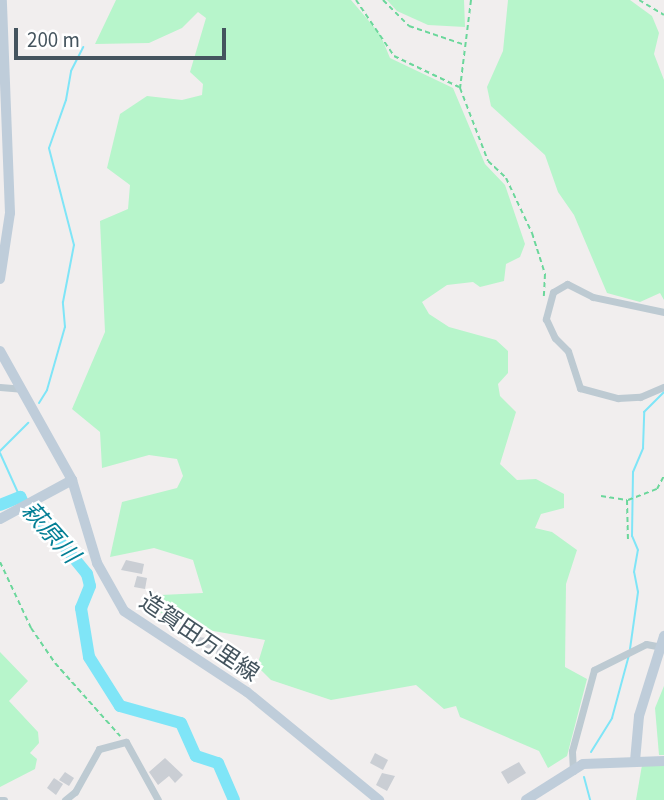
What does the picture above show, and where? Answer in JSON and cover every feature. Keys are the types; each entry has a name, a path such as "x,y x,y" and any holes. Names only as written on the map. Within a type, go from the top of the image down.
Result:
{"main road":[{"path":"0,279 10,213 2,0"},
{"name":"造賀田万里線","path":"0,351 72,480 97,563 124,611 247,692 379,800"},
{"path":"0,519 72,480"},
{"path":"635,761 639,716 664,636"},
{"path":"526,800 542,797 573,771 601,761 664,761"}],"street":[{"path":"664,312 593,297 573,284 561,285 550,299 546,319 549,330 568,351 580,387 605,397 628,398 664,387"},
{"path":"0,387 21,389"},
{"path":"573,771 572,751 594,670 646,644 662,647"},
{"path":"65,800 75,792 99,750 126,742 158,800"}],"path":[{"path":"356,0 394,56 460,88"},
{"path":"383,0 409,26 466,45"},
{"path":"471,0 460,88 488,161 506,178 532,233 545,274 544,298 550,299"},
{"path":"639,0 664,15"},
{"path":"601,496 627,500 657,489 664,476"},
{"path":"627,500 628,541"},
{"path":"0,562 31,628 55,663 126,742"}],"green space":[{"path":"116,0 351,0 380,34 390,58 453,88 485,164 505,185 525,244 520,257 506,264 504,281 480,287 473,282 447,285 422,302 429,314 449,327 496,340 508,351 508,373 498,384 500,396 516,412 500,464 517,480 536,479 564,494 564,508 541,514 535,528 552,532 577,550 566,584 565,667 587,679 567,756 548,768 539,751 460,717 456,706 444,709 416,685 331,700 271,680 257,666 265,640 185,626 154,609 161,595 203,593 193,560 154,548 110,557 122,502 177,488 183,476 177,459 149,455 102,468 100,432 72,409 105,332 100,221 128,209 130,185 107,168 120,114 147,96 182,100 202,95 203,84 190,72 206,18 198,12 182,28 149,43 95,44"},
{"path":"387,0 464,0 465,27 428,25 397,11"},
{"path":"508,0 630,0 652,16 659,33 654,54 664,80 664,300 660,293 640,302 607,293 574,215 558,192 545,155 491,106 487,87 503,51"},
{"path":"0,652 28,681 9,701 38,732 39,743 30,753 37,759 35,769 0,787"},
{"path":"664,686 664,755 659,755 655,708"},
{"path":"642,765 664,765 664,800 636,800"}],"building":[{"path":"126,560 144,564 142,574 121,570"},
{"path":"137,576 147,578 145,589 134,587"},
{"path":"198,637 225,640 224,647 241,649 239,661 215,659 217,649 197,647"},
{"path":"375,753 388,760 383,770 370,763"},
{"path":"165,758 183,775 175,783 169,776 158,785 149,772"},
{"path":"519,762 526,773 508,784 501,772"},
{"path":"65,772 74,778 69,786 59,780"},
{"path":"382,773 395,776 387,791 376,785"},
{"path":"54,778 63,784 56,795 47,788"}],"waterway":[{"path":"39,403 47,390 65,327 63,302 74,245 49,148 66,100 71,71 83,47"},
{"path":"630,649 638,592 634,572 638,550 632,536 633,472 643,448 644,412 664,392"},
{"path":"0,451 28,423"},
{"path":"0,453 20,497"},
{"name":"萩原川","path":"0,505 20,497 31,517 56,536 87,574 90,586 81,608 89,657 120,706 181,723 196,756 218,763 234,800"},
{"path":"591,752 612,718 629,655"},
{"path":"584,777 590,800"}]}
